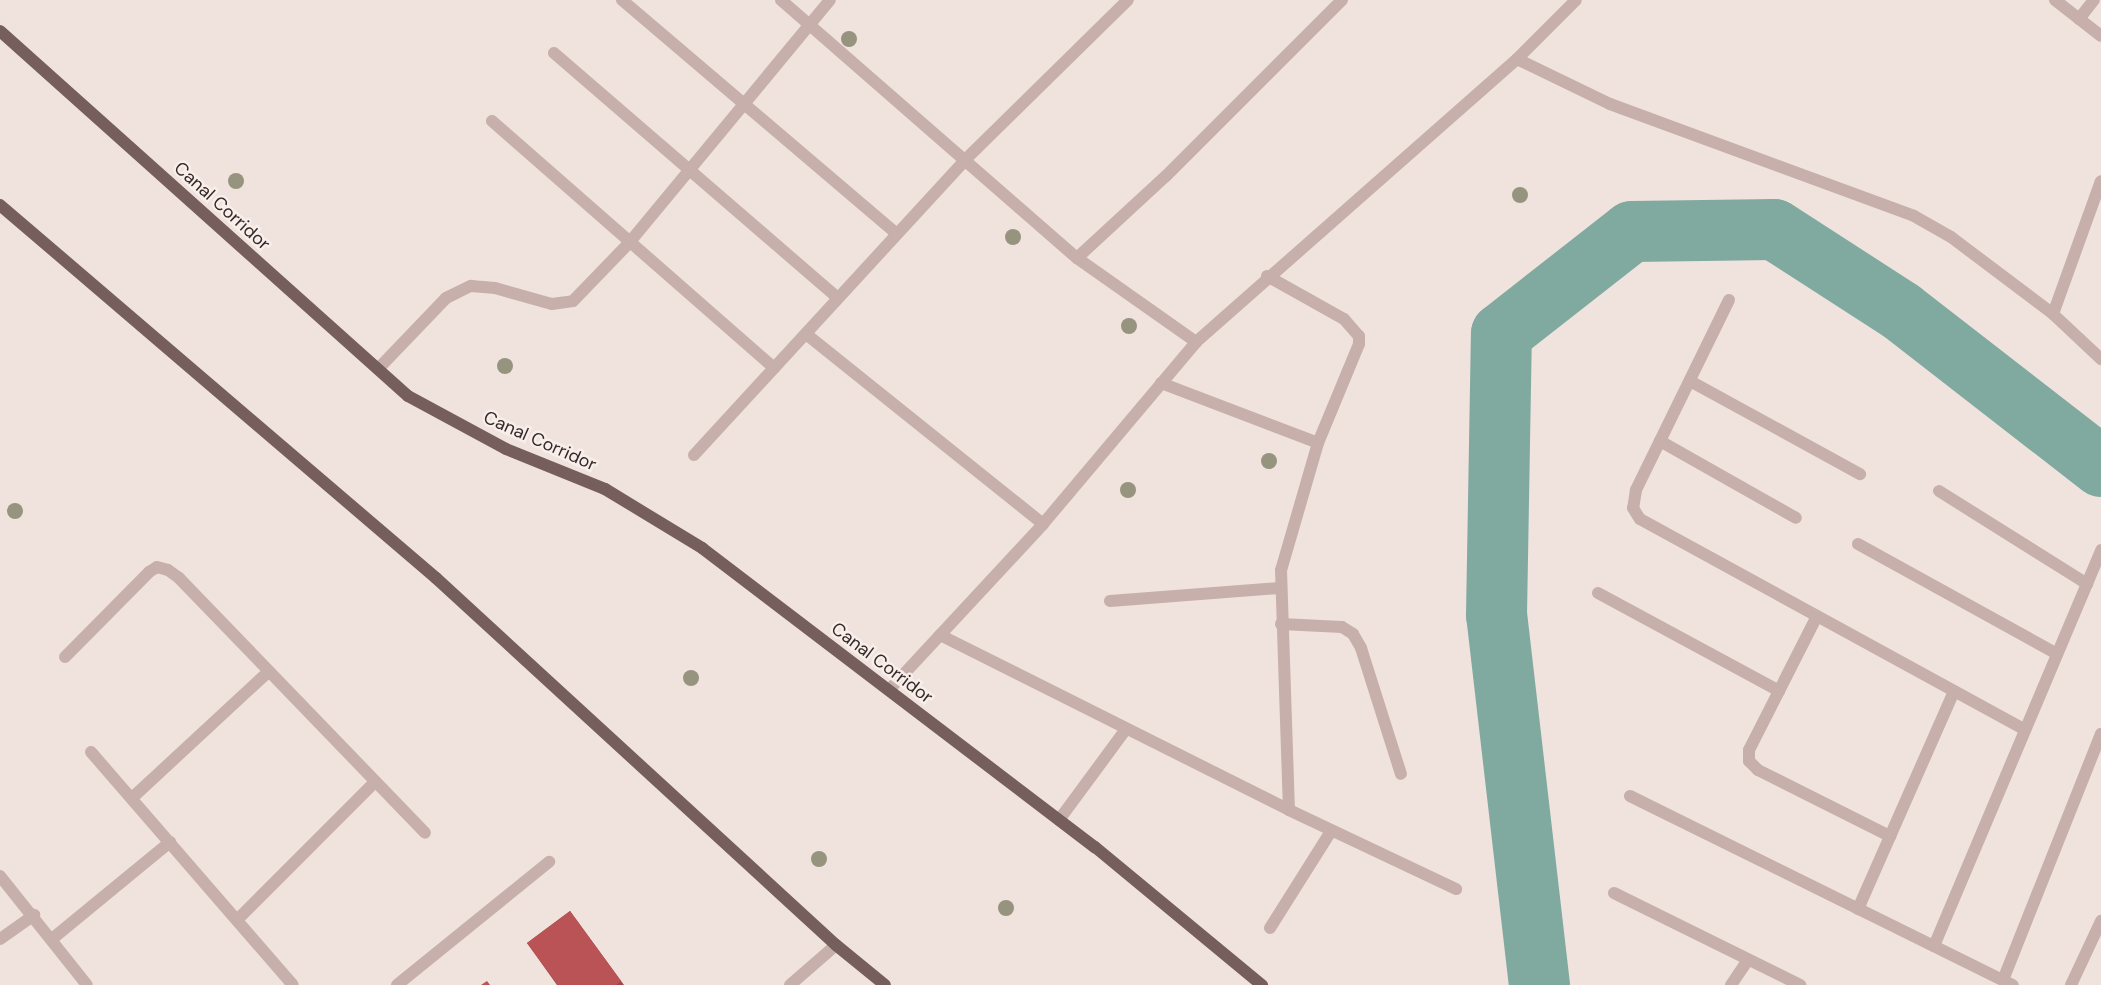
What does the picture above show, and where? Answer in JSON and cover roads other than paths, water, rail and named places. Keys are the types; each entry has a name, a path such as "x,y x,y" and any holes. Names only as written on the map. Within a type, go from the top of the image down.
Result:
{"main road":[{"name":"Canal Corridor","path":"0,31 408,396 506,449 605,489 702,548 1095,847 1262,985"},
{"path":"0,204 436,578 836,945 885,985"}],"street":[{"path":"622,0 745,101 897,234"},
{"path":"780,0 966,159 1077,258 1196,342"},
{"path":"378,370 446,298 471,286 496,288 552,304 572,301 629,243 807,25 830,0"},
{"path":"694,455 966,159 1128,0"},
{"path":"1077,258 1166,176 1342,0"},
{"path":"889,690 1043,524 1196,342 1267,276 1517,59 1576,0"},
{"path":"2055,0 2101,36"},
{"path":"2079,19 2094,0"},
{"path":"554,53 838,298"},
{"path":"1517,59 1610,104 1914,216 1951,237 2053,314 2101,359"},
{"path":"492,121 629,243 774,368"},
{"path":"2053,314 2101,181"},
{"path":"1267,276 1344,319 1359,336 1359,344 1318,442 1281,570 1281,624 1289,810"},
{"path":"1729,300 1636,490 1633,508 1640,519 2025,730"},
{"path":"806,334 1043,524"},
{"path":"1690,380 1860,474"},
{"path":"1161,382 1318,442"},
{"path":"1660,441 1796,518"},
{"path":"1939,491 2087,584"},
{"path":"1858,544 2057,654"},
{"path":"1934,946 2101,550"},
{"path":"64,657 157,567 179,578 425,833"},
{"path":"1110,601 1280,588"},
{"path":"1598,592 1779,691"},
{"path":"1817,616 1749,750 1749,761 1758,770 1890,836"},
{"path":"1281,624 1342,627 1353,634 1361,648 1401,774"},
{"path":"940,635 1289,810 1456,889"},
{"path":"132,798 268,672"},
{"path":"1858,909 1954,691"},
{"path":"1059,820 1126,729"},
{"path":"1630,796 2008,982 2101,734"},
{"path":"91,752 293,985"},
{"path":"237,920 375,782"},
{"path":"1270,928 1331,830"},
{"path":"52,939 170,842"},
{"path":"397,985 549,862"},
{"path":"0,876 34,915 87,985"},
{"path":"1614,892 1800,985"},
{"path":"0,939 34,915"},
{"path":"2071,985 2101,921"},
{"path":"790,985 836,945"},
{"path":"1731,985 1748,960"}],"waterway":[{"path":"1539,985 1496,615 1501,333 1631,231 1774,229 1901,311 2101,466"}]}
